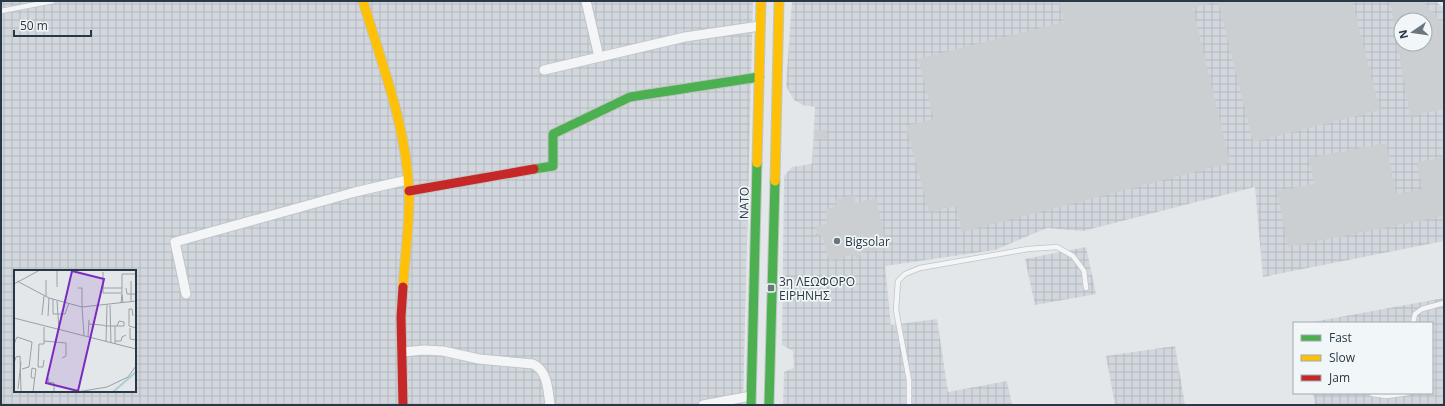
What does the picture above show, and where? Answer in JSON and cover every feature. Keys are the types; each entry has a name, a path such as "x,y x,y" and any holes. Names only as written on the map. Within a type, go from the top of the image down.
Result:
{"street":[{"path":"363,1 403,136 406,159 409,191 401,317 403,405"},
{"path":"586,1 599,57"},
{"name":"ΝΑΤΟ","path":"751,401 761,1"},
{"path":"769,405 779,1"},
{"path":"544,70 685,37 760,26"},
{"path":"409,191 553,166 553,134 630,97 759,77"},
{"path":"186,294 175,242 355,192 407,180"},
{"path":"402,352 424,350 442,351 480,360 533,364 544,374 550,405"},
{"path":"703,405 751,401"}],"lane":[{"path":"1,11 53,1"},
{"path":"909,405 909,380 896,310 898,281 905,274 920,268 1028,249 1056,247 1073,256 1084,270 1086,288"},
{"path":"1413,322 1415,314 1422,309 1444,303"},
{"path":"1372,394 1387,396 1401,394"}],"path":[{"path":"810,236 818,234"}],"shaded area":[{"path":"1,1 753,1 743,405 1,405"},
{"path":"792,1 1435,1 1444,8 1444,241 1263,277 1255,187 1083,231 1047,228 995,250 885,266 891,325 937,319 948,392 1007,381 1012,405 783,405 784,372 794,368 793,351 782,345 784,176 792,167 812,164 815,107 803,105 794,100 786,86"},
{"path":"1086,247 1096,294 1035,305 1025,259"},
{"path":"1444,298 1444,405 1315,405 1313,394 1433,394 1433,322 1312,322"},
{"path":"1175,346 1185,405 1115,405 1106,356"}],"building":[{"path":"1059,1 1218,1 1193,8 1230,163 962,232 956,206 929,212 906,126 934,119 918,59 1064,22"},
{"path":"1218,1 1352,1 1380,110 1253,142"},
{"path":"1390,1 1422,1 1432,12 1393,12 1393,18"},
{"path":"1433,14 1444,26 1444,109 1410,116 1399,52 1433,52"},
{"path":"815,130 827,130 827,139 814,138"},
{"path":"1386,143 1396,194 1422,189 1417,162 1444,157 1444,216 1288,247 1277,191 1314,184 1309,158"},
{"path":"855,195 855,203 876,198 887,248 862,252 859,259 852,255 829,261 823,239 814,227 828,224 825,209 836,206 835,200"}],"traffic: fast":[{"path":"534,169 553,166 553,134 630,97 759,77"},
{"path":"751,405 757,163"},
{"path":"769,405 775,181"}],"traffic: slow":[{"path":"363,1 392,94 407,166 409,214 403,287"},
{"path":"757,163 761,1"},
{"path":"775,181 779,1"}],"traffic: jam":[{"path":"409,191 534,169"},
{"path":"403,287 401,317 403,405"}],"place":[{"name":"Bigsolar","path":"837,241"},
{"name":"3η ΛΕΩΦΟΡΟ ΕΙΡΗΝΗΣ","path":"771,288"}]}
